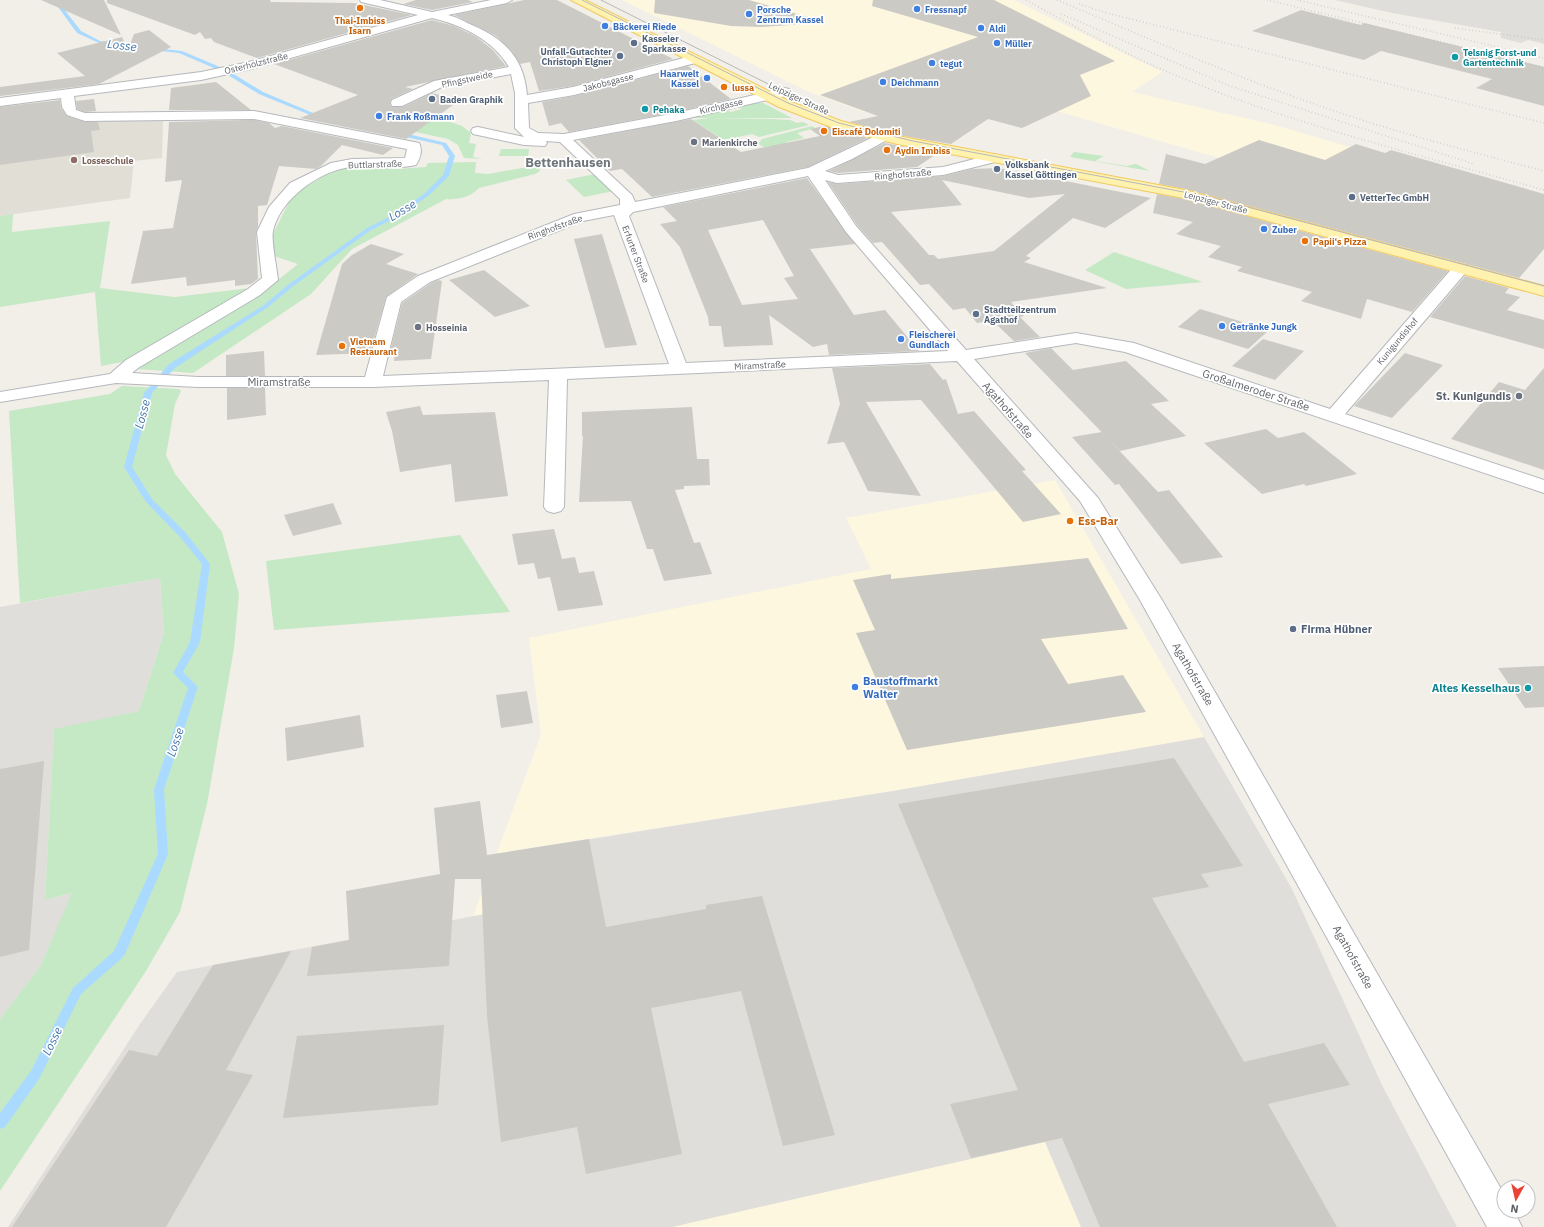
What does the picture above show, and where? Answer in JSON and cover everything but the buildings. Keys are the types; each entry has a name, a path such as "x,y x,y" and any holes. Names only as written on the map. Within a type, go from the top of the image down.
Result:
{"main road":[{"name":"Leipziger Straße","path":"576,0 768,96 819,118 994,158 1185,194 1464,259 1544,291"},
{"name":"Leipziger Straße","path":"688,43 785,92 837,115 887,133 950,142 1213,189 1431,246"}],"street":[{"path":"366,0 450,19 489,37 507,54 516,69 521,100 522,128 526,133 536,137 566,141 627,198 629,206"},
{"name":"Osterholzstraße","path":"0,102 201,76 240,67 432,15 507,0"},
{"name":"Jakobsgasse","path":"521,100 574,91 695,59"},
{"name":"Pfingstweide","path":"397,103 438,84 516,69"},
{"name":"Kirchgasse","path":"566,141 785,92"},
{"name":"Buttlarstraße","path":"67,93 69,111 73,115 165,117 254,115 414,146 414,154 411,162 388,164 352,163 331,166 295,186 276,206 265,232 270,280 254,292 132,364 122,378"},
{"path":"478,131 495,133 523,142 566,141"},
{"name":"Ringhofstraße","path":"373,382 393,300 424,278 579,216 629,206 699,195 812,171 847,156 887,133"},
{"name":"Ringhofstraße","path":"812,171 837,179 902,175 943,170 994,158"},
{"name":"Agathofstraße","path":"812,171 851,229 961,356 1088,498 1155,606 1505,1227"},
{"name":"Erfurter Straße","path":"629,206 621,215 680,369"},
{"name":"Kunigundishof","path":"1334,416 1437,294 1464,259"},
{"name":"Großalmeroder Straße","path":"961,356 1076,338 1128,347 1544,487"},
{"name":"Miramstraße","path":"0,396 122,378 186,382 373,382 961,356"},
{"path":"554,507 558,375"}],"shaded area":[{"path":"622,0 1014,0 1162,72 1132,92 1271,124 1350,147 1356,144 1385,153 1391,150 1456,169 1257,169 1043,107 864,112 807,91"},
{"path":"1335,0 1544,0 1544,44 1528,40 1521,43 1501,38 1501,32 1392,13"},
{"name":"Losseschule","path":"0,109 53,120 163,119 162,158 134,161 130,198 0,216"},
{"name":"Baustoffmarkt Walter","path":"1055,480 1204,737 893,791 510,851 516,908 473,916 541,735 529,638 871,569 846,518"},
{"path":"160,578 164,633 139,711 54,730 45,900 73,893 40,967 0,1019 0,607"},
{"path":"1204,737 1292,889 1382,1085 1457,1227 1081,1227 1045,1142 672,1227 8,1227 140,1024 177,972 516,908 510,852 893,791"},
{"path":"1045,1142 1081,1227 672,1227 971,1158"}],"green space":[{"path":"755,103 763,103 792,118 690,118 725,109 731,112 742,109 738,107"},
{"path":"410,110 462,126 471,133 469,143 476,144 473,157 483,159 464,158 458,145 448,139 379,124"},
{"path":"711,118 790,120 797,123 803,122 809,125 759,137 752,134 724,140 693,120"},
{"path":"812,126 815,128 797,133 804,138 786,142 816,161 797,164 758,144 762,139"},
{"path":"501,149 529,149 528,156 499,156"},
{"path":"1074,152 1104,156 1095,161 1127,166 1136,164 1150,171 1070,157"},
{"path":"476,162 475,173 488,174 539,165 540,171 535,174 479,188 472,194 464,197 446,199 352,249 311,294 193,373 136,369 141,364 278,280 298,264 274,256 272,236 292,196 331,171 352,166 397,169 426,167 428,163"},
{"path":"595,174 614,191 584,197 566,180"},
{"path":"13,214 12,232 110,221 100,288 175,297 250,288 132,360 101,366 95,292 0,307 0,216"},
{"path":"1114,252 1203,282 1126,289 1085,270"},
{"path":"122,386 179,389 181,391 175,404 166,455 175,474 222,532 239,594 234,648 207,804 180,912 146,971 0,1191 0,1019 40,967 72,893 45,900 54,729 139,711 164,633 160,578 20,603 9,411 110,394"},
{"path":"460,535 510,612 274,630 266,561"}],"waterway":[{"name":"Losse","path":"55,0 79,32 99,42 141,47"},
{"name":"Losse","path":"154,49 180,52 225,71 261,93 322,118"},
{"name":"Losse","path":"0,1123 35,1075 77,991 119,954 163,854 159,789 193,687 178,673 195,642 206,564 183,535 149,500 128,467 148,393 172,366 266,306 290,286 369,229 395,216 426,195 446,176 452,156 444,144 399,134"}],"tram line":[{"path":"582,0 788,103 839,123 913,141 1210,197 1544,286"},
{"path":"601,0 826,113"}],"railway":[{"path":"1026,0 1132,55 1175,75 1239,100 1369,142 1544,190"},
{"path":"1057,0 1214,66 1309,102 1396,131 1544,171"},
{"path":"1267,0 1544,67"},
{"path":"1297,0 1544,58"},
{"path":"1079,4 1107,13 1544,123"},
{"path":"1061,14 1230,86 1474,164"},
{"path":"1455,28 1544,40"}],"place":[{"name":"Thai-Imbiss Isarn","path":"360,8"},
{"name":"Fressnapf","path":"917,9"},
{"name":"Porsche Zentrum Kassel","path":"749,14"},
{"name":"Bäckerei Riede","path":"605,26"},
{"name":"Aldi","path":"981,28"},
{"name":"Kasseler Sparkasse","path":"634,43"},
{"name":"Müller","path":"997,43"},
{"name":"Unfall-Gutachter Christoph Elgner","path":"620,56"},
{"name":"Telsnig Forst-und Gartentechnik","path":"1455,57"},
{"name":"tegut","path":"932,63"},
{"name":"Haarwelt Kassel","path":"707,78"},
{"name":"Deichmann","path":"883,82"},
{"name":"lussa","path":"724,87"},
{"name":"Baden Graphik","path":"432,99"},
{"name":"Pehaka","path":"645,109"},
{"name":"Frank Roßmann","path":"379,116"},
{"name":"Eiscafé Dolomiti","path":"824,131"},
{"name":"Marienkirche","path":"694,142"},
{"name":"Aydin Imbiss","path":"887,150"},
{"name":"Losseschule","path":"74,160"},
{"name":"Volksbank Kassel Göttingen","path":"997,169"},
{"name":"VetterTec GmbH","path":"1352,197"},
{"name":"Zuber","path":"1264,229"},
{"name":"Papii‘s Pizza","path":"1305,241"},
{"name":"Stadtteilzentrum Agathof","path":"976,314"},
{"name":"Getränke Jungk","path":"1222,326"},
{"name":"Hosseinia","path":"418,327"},
{"name":"Fleischerei Gundlach","path":"901,339"},
{"name":"Vietnam Restaurant","path":"342,346"},
{"name":"St. Kunigundis","path":"1519,396"},
{"name":"Ess-Bar","path":"1070,521"},
{"name":"Firma Hübner","path":"1293,629"},
{"name":"Baustoffmarkt Walter","path":"855,687"},
{"name":"Altes Kesselhaus","path":"1528,688"}],"district":[{"name":"Bettenhausen","path":"568,162"}]}
